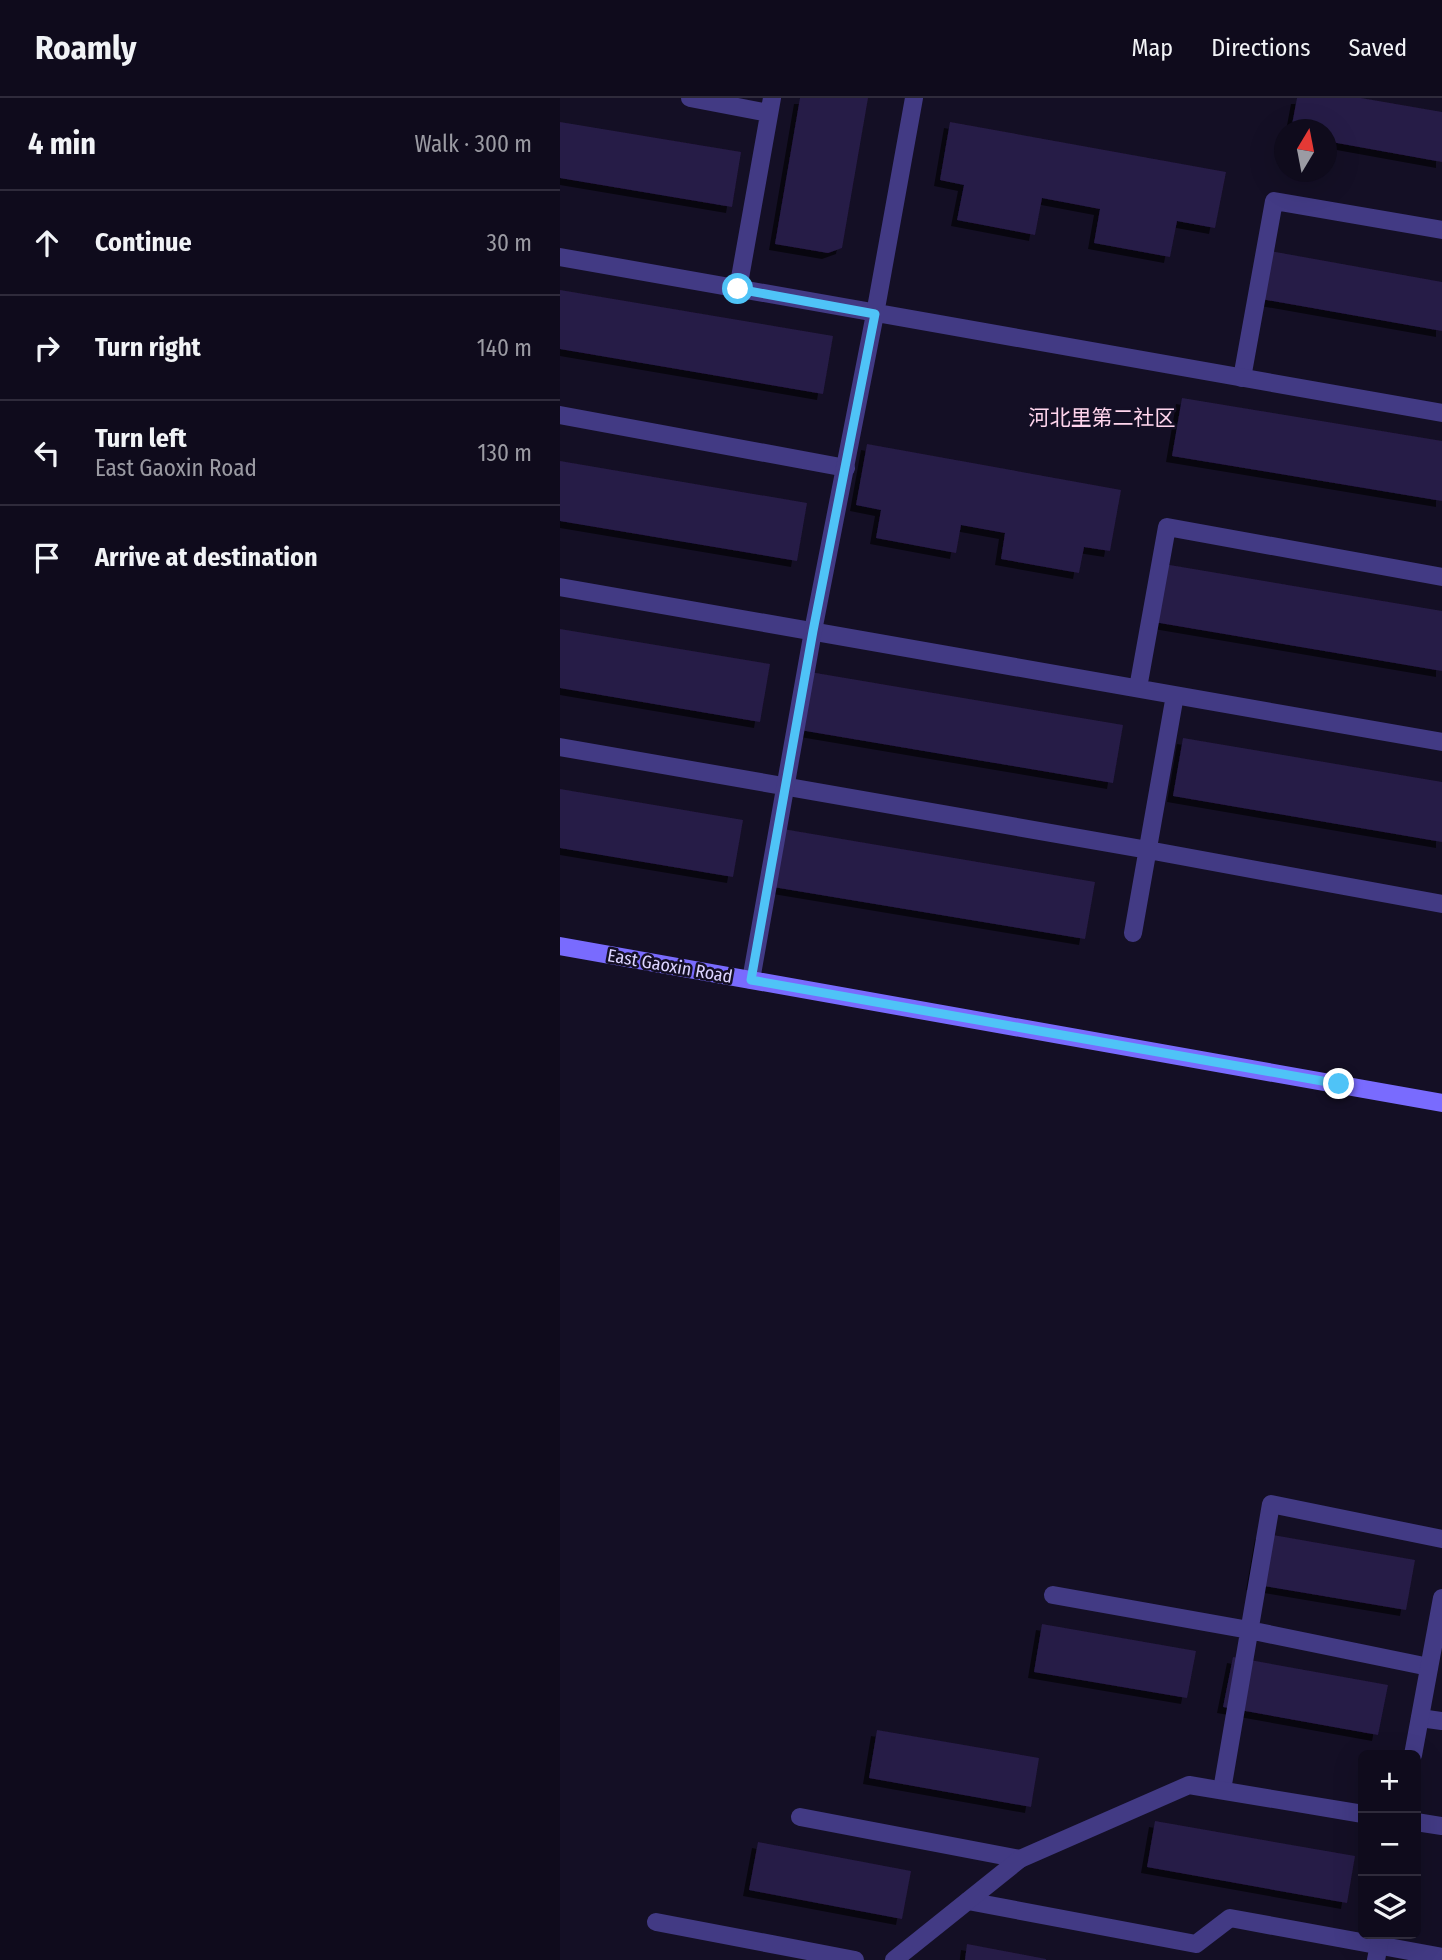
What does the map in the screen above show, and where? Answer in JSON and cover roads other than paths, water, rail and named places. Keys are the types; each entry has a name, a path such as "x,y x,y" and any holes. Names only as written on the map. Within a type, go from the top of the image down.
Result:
{"street":[{"path":"690,98 771,105 738,289"},
{"path":"751,980 813,631 914,98"},
{"path":"1242,378 1274,201 1442,230"},
{"path":"560,257 1442,413"},
{"path":"560,415 845,468"},
{"path":"1138,688 1167,527 1442,577"},
{"path":"560,587 1442,742"},
{"path":"1133,933 1175,695"},
{"path":"560,747 1442,904"},
{"name":"East Gaoxin Road","path":"560,946 1442,1103"},
{"path":"1222,1790 1271,1504 1442,1539"},
{"path":"1053,1595 1250,1630 1429,1667"},
{"path":"1414,1750 1441,1604"},
{"path":"1420,1718 1442,1721"},
{"path":"894,1960 1020,1859 1189,1785 1358,1813"},
{"path":"800,1817 1020,1859"},
{"path":"1421,1823 1442,1826"},
{"path":"968,1901 1196,1944 1230,1918 1442,1956"},
{"path":"656,1922 855,1960"}],"district":[{"name":"河北里第二社区","path":"1102,418"}]}
